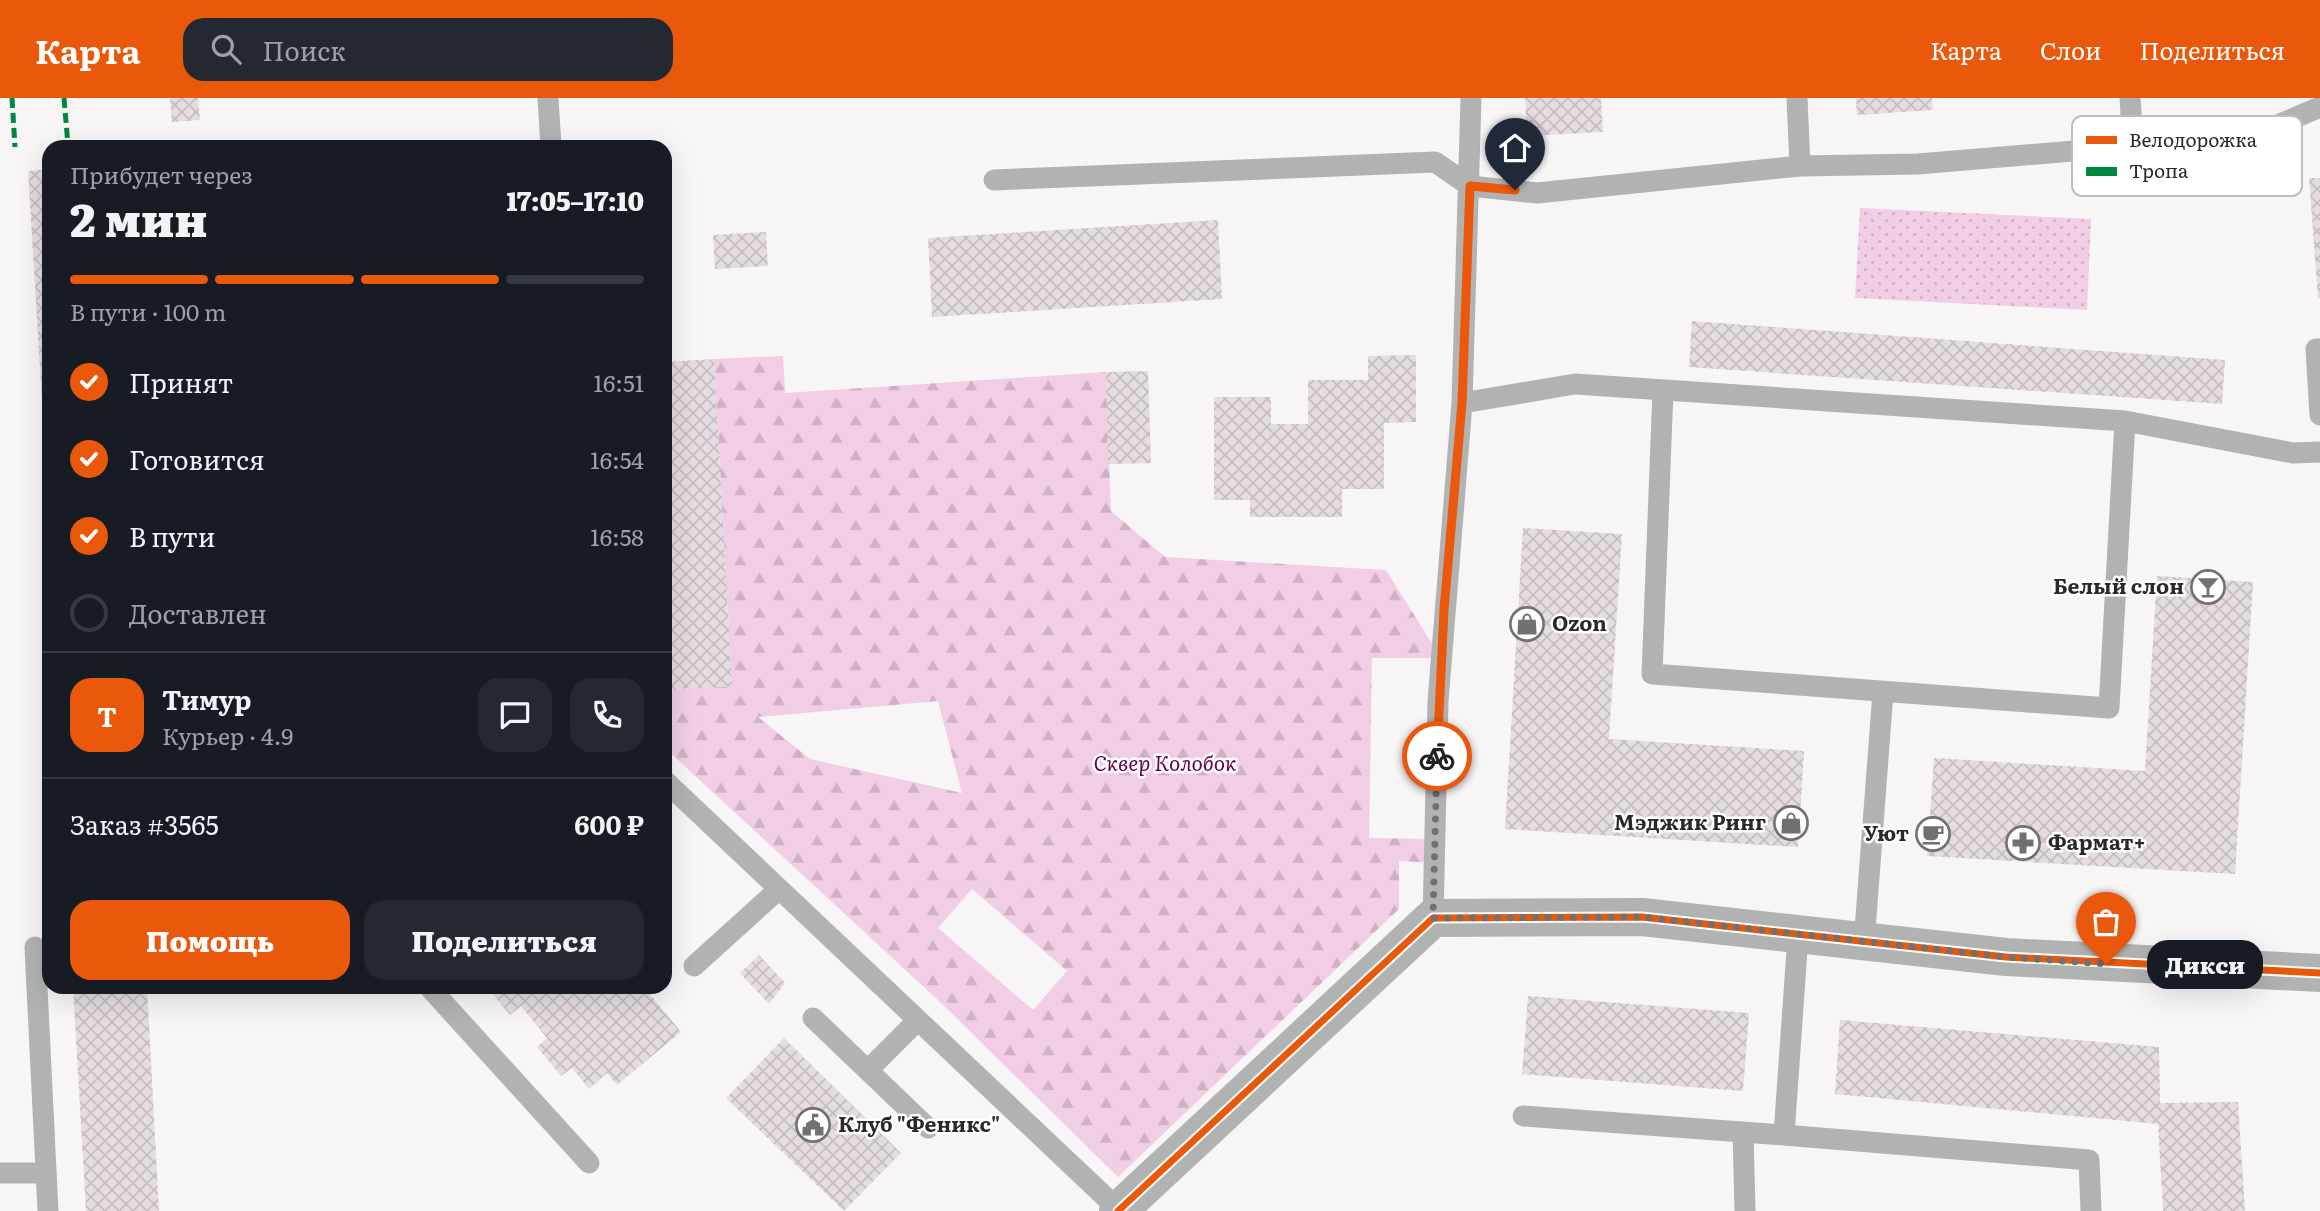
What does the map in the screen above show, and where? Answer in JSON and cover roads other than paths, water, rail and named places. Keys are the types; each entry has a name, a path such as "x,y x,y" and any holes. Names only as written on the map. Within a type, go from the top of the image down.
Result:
{"street":[{"path":"1118,1210 1433,918 1643,917 2006,957 2216,970 2257,967 2320,973"}],"lane":[{"path":"548,98 551,140"},
{"path":"1433,918 1438,701 1462,403 1471,98"},
{"path":"1797,98 1800,166"},
{"path":"2130,98 2131,116"},
{"path":"2299,116 2320,107"},
{"path":"994,180 1435,162 1470,186 1537,192 1800,166 1918,164 2072,150"},
{"path":"2320,349 2316,349 2320,415"},
{"path":"1462,403 1575,384 2125,421 2293,453 2320,452"},
{"path":"1663,390 1652,674 2109,708 2125,421"},
{"path":"1864,943 1883,692"},
{"path":"672,788 1118,1210"},
{"path":"694,966 779,889"},
{"path":"1784,1135 1798,936"},
{"path":"35,947 48,1211"},
{"path":"435,994 589,1163"},
{"path":"814,1018 928,1128"},
{"path":"868,1070 918,1020"},
{"path":"1524,1116 2089,1160 2091,1211"},
{"path":"1743,1132 1745,1211"},
{"path":"0,1173 46,1173"}],"place":[{"name":"Белый слон","path":"2208,587"},
{"name":"Ozon","path":"1527,624"},
{"name":"Мэджик Ринг","path":"1791,823"},
{"name":"Уют","path":"1933,834"},
{"name":"Фармат+","path":"2023,843"},
{"name":"Дикси","path":"2106,964"},
{"name":"Клуб \"Феникс\"","path":"813,1125"}],"park label":[{"name":"Сквер Колобок","path":"1165,764"}]}
